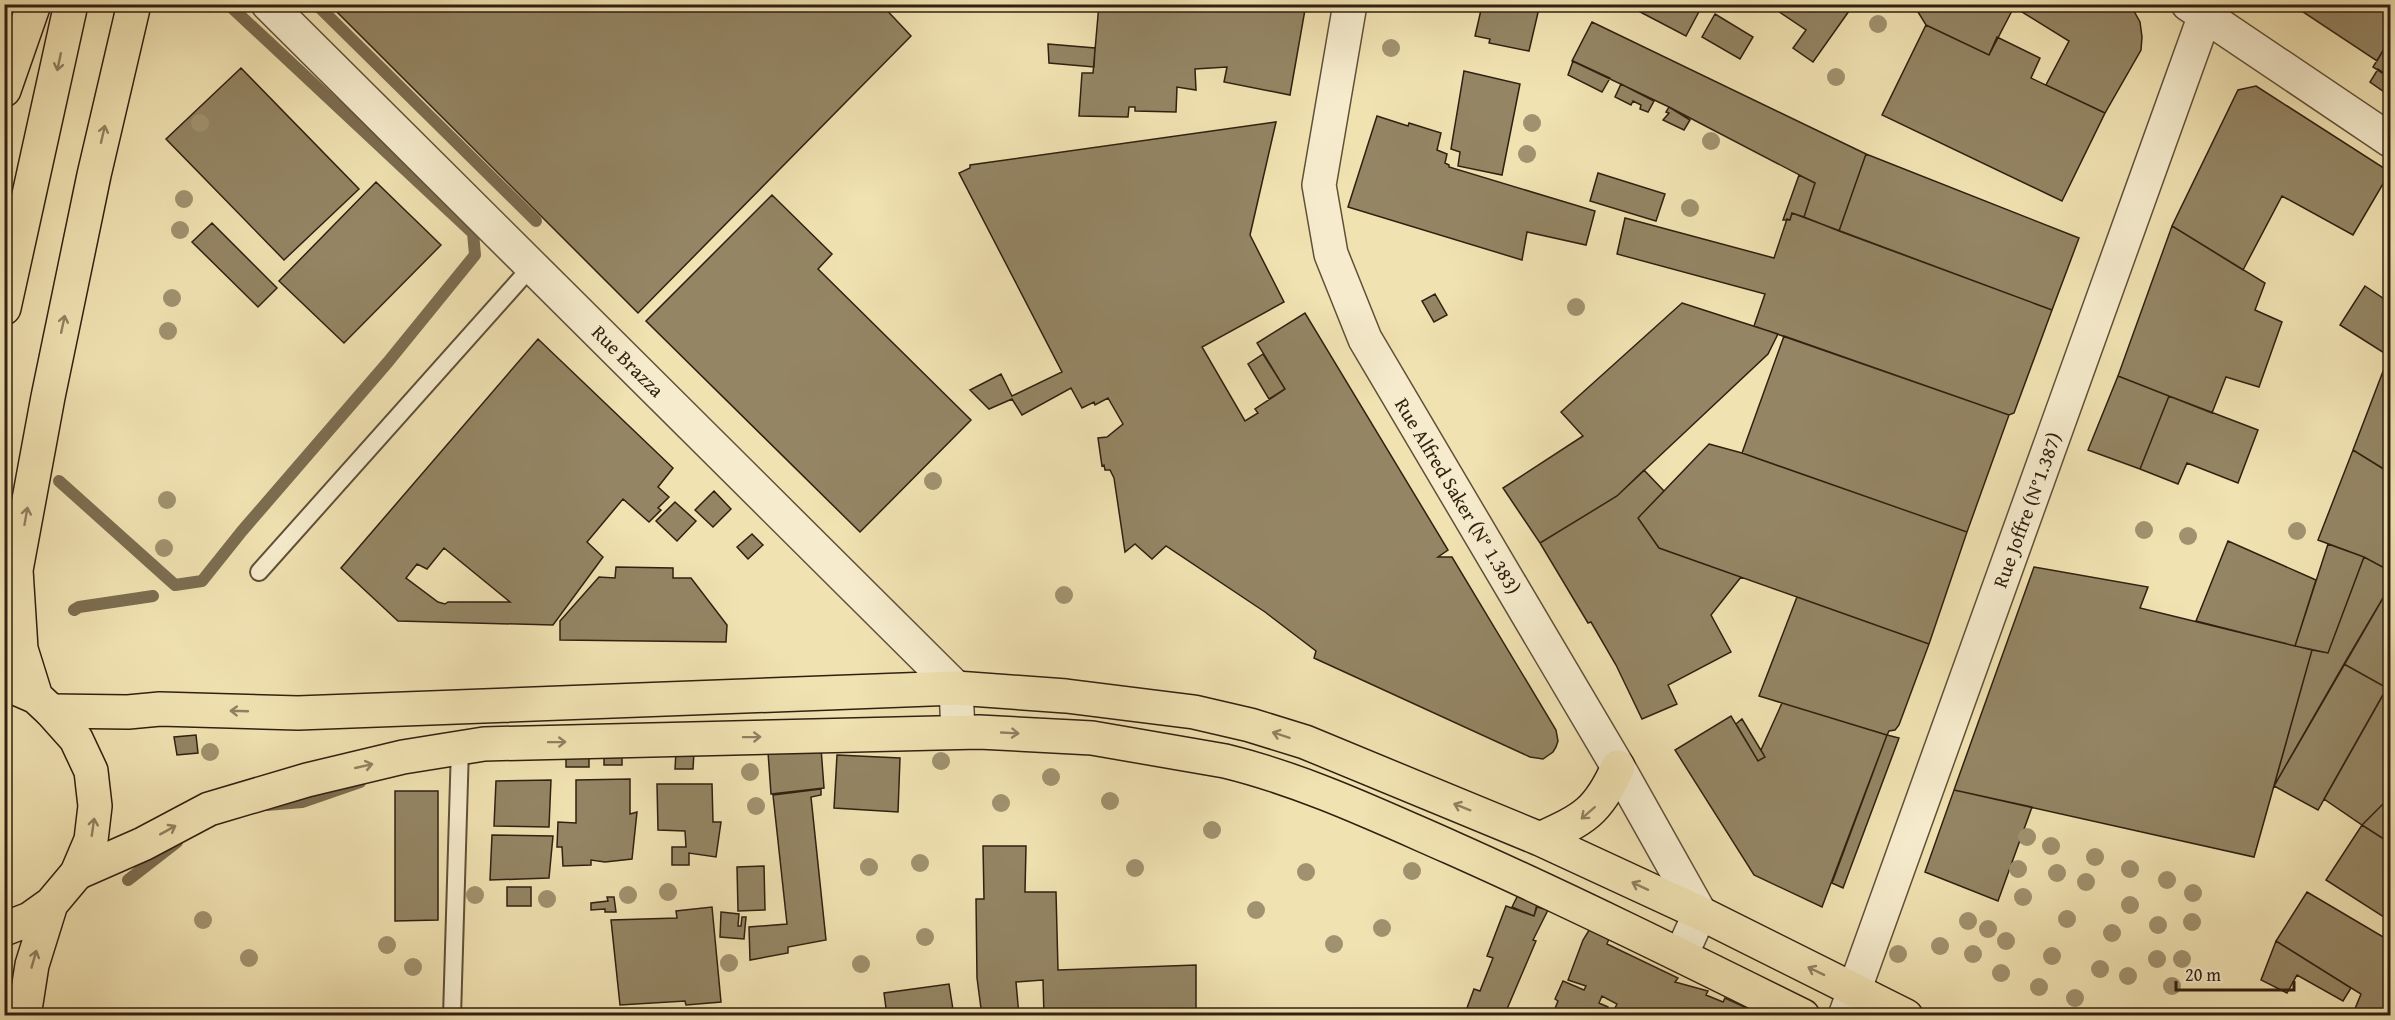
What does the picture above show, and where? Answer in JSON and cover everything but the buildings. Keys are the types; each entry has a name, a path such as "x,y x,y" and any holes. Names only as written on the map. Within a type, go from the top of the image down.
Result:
{"main road":[{"path":"4,90 34,4"},
{"path":"4,308 72,4"},
{"path":"4,929 30,919 51,904 77,873 91,840 96,806 91,771 76,739 44,704 21,649 16,570 93,175 134,4"},
{"path":"4,683 44,704 128,712 160,709 298,713 956,688 1078,697 1194,712 1250,725 1305,742 1540,839 1700,913 1850,1003 1906,1016"},
{"path":"77,873 143,844 209,809 307,780 403,757 460,747 484,744 958,732 1092,738 1246,766 1348,802 1517,877 1803,1016"},
{"path":"1540,839 1573,824 1595,807 1608,790 1618,766"},
{"path":"24,1016 32,965 51,904"}],"street":[{"name":"Rue Brazza","path":"268,4 956,688"},
{"name":"Rue Alfred Saker (N° 1.383)","path":"1350,4 1319,185 1331,254 1365,339 1618,766 1700,913"},
{"path":"2201,8 2391,140"},
{"name":"Rue Joffre (N°1.387)","path":"1850,1003 2201,8"},
{"path":"956,688 958,732"},
{"path":"1680,955 1700,913"}],"lane":[{"path":"259,572 532,266"},
{"path":"452,1016 460,747"}],"waterway":[{"path":"59,481 175,585 202,581 242,531 388,362 475,255 473,233 228,4"},
{"path":"316,4 536,221"},
{"path":"74,610 79,607 153,596"},
{"path":"267,805 302,802 360,782"},
{"path":"128,880 177,842"}]}
